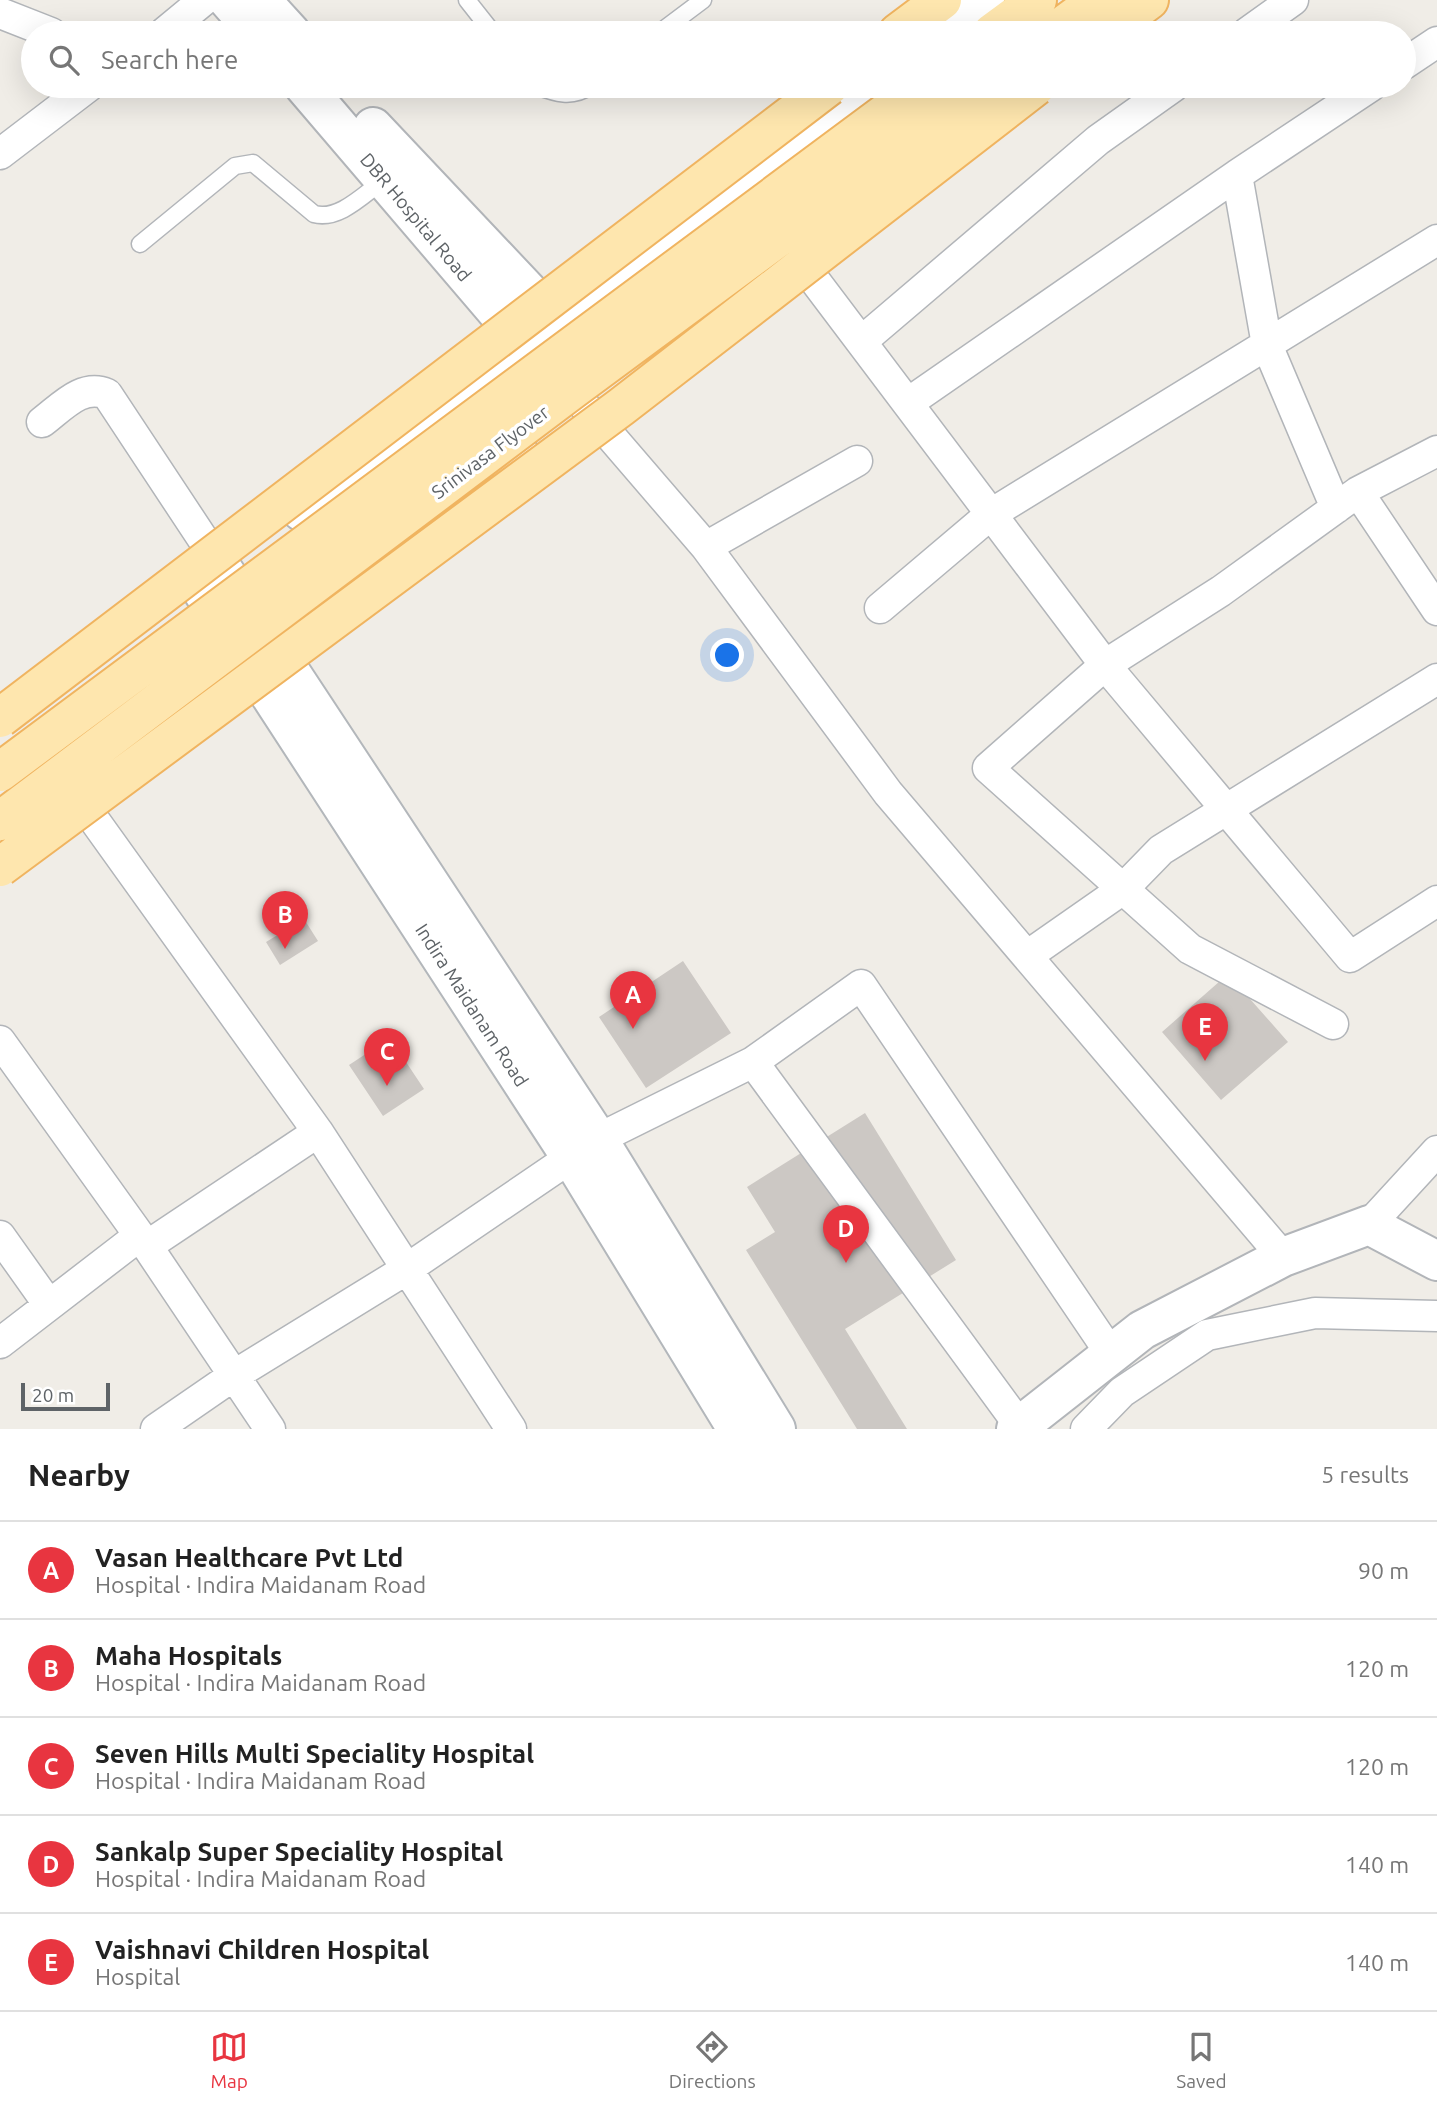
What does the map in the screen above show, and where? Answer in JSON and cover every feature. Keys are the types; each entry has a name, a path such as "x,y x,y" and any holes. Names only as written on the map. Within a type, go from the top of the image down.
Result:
{"main road":[{"path":"914,21 942,0"},
{"path":"1008,21 1037,0"},
{"path":"1070,21 1098,0"},
{"path":"1121,21 1149,0"},
{"path":"0,718 814,98"},
{"name":"Srinivasa Flyover","path":"0,772 906,98"},
{"name":"Srinivasa Flyover","path":"0,821 573,389 967,98"},
{"path":"0,867 610,415 1020,98"}],"street":[{"path":"179,21 204,0"},
{"path":"228,0 246,21"},
{"path":"261,0 279,21"},
{"path":"958,21 985,0"},
{"path":"1089,21 1118,0"},
{"path":"1264,21 1293,0"},
{"path":"0,13 21,21"},
{"path":"1416,56 1437,42"},
{"path":"0,154 73,98"},
{"name":"DBR Hospital Road","path":"314,98 528,348"},
{"name":"DBR Hospital Road","path":"347,98 404,163 560,325"},
{"path":"0,737 210,577 695,226 860,98"},
{"path":"0,838 259,652 788,246 987,98"},
{"path":"862,341 1098,140 1157,98"},
{"path":"908,403 1353,98"},
{"path":"1237,175 1267,345 1347,500 1437,610"},
{"path":"880,608 991,514 1437,240"},
{"path":"788,246 1105,665 1350,957 1437,901"},
{"path":"42,422 84,391 96,389 107,394 210,577"},
{"path":"583,404 706,547 888,793 1283,1256"},
{"path":"1333,1024 1190,949 988,768 1105,665 1221,591 1347,500 1437,451"},
{"path":"706,547 857,461"},
{"name":"Indira Maidanam Road","path":"210,577 585,1149 737,1429"},
{"path":"1027,956 1123,889 1161,850 1437,680"},
{"path":"71,789 318,1132 511,1429"},
{"path":"156,1429 233,1376 407,1269 585,1149 753,1062 861,985 1111,1354"},
{"path":"0,1041 143,1241 270,1429"},
{"path":"753,1062 1018,1427 1142,1330 1283,1256 1368,1225 1437,1151"},
{"path":"0,1343 49,1305 143,1241 318,1132"},
{"path":"585,1149 776,1429"},
{"path":"1368,1225 1437,1261"},
{"path":"0,1236 49,1305"},
{"path":"1086,1429 1122,1392 1207,1335 1315,1313 1437,1316"}],"lane":[{"path":"467,0 484,21"},
{"path":"675,21 703,0"},
{"path":"141,244 235,166 244,163 253,163 314,214 325,217 336,214 384,180"}],"building":[{"path":"304,919 318,941 280,965 266,942"},
{"path":"683,961 731,1033 646,1088 599,1017"},
{"path":"1228,974 1288,1042 1221,1100 1162,1032"},
{"path":"390,1038 424,1089 383,1116 349,1065"},
{"path":"865,1113 956,1260 845,1329 907,1429 857,1429 746,1250 775,1232 747,1187"}],"place":[{"name":"Maha Hospitals","path":"285,949"},
{"name":"Vasan Healthcare Pvt Ltd","path":"633,1029"},
{"name":"Vaishnavi Children Hospital","path":"1205,1061"},
{"name":"Seven Hills Multi Speciality Hospital","path":"387,1086"},
{"name":"Sankalp Super Speciality Hospital","path":"846,1263"}]}
